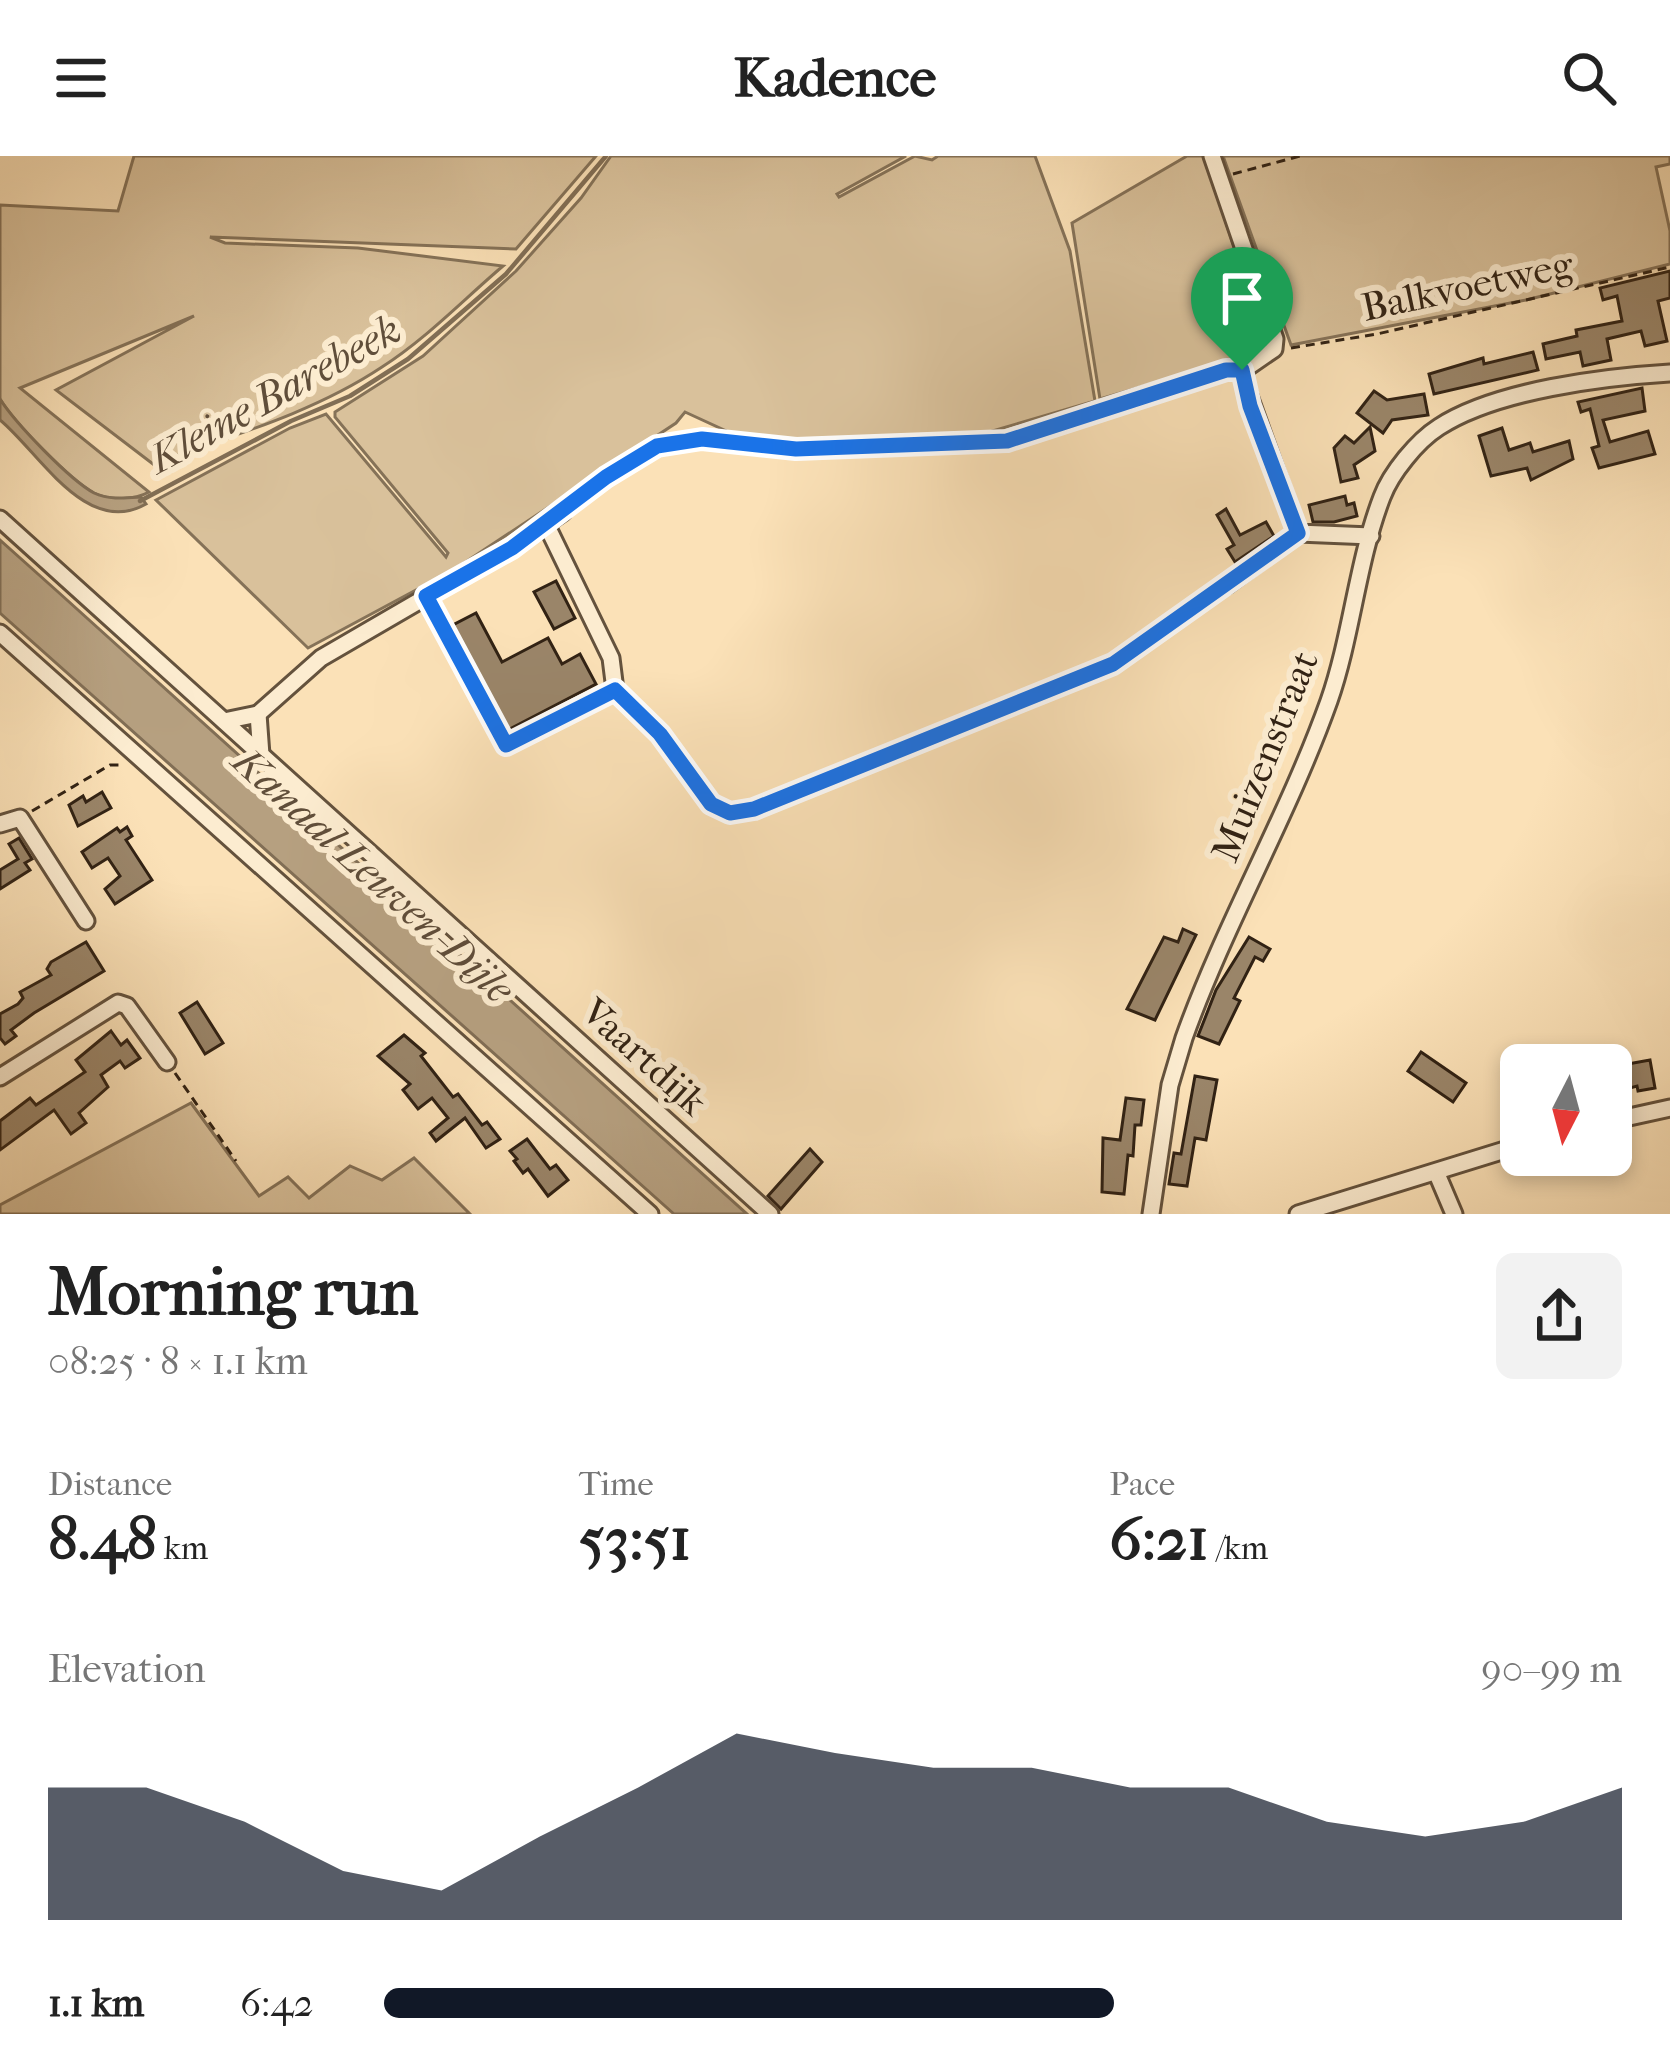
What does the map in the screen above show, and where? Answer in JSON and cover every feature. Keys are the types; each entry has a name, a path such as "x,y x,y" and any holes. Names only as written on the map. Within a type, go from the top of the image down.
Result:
{"street":[{"path":"1212,156 1274,333 1274,349 1242,370 1250,406 1298,533"},
{"name":"Muizenstraat","path":"1151,1214 1170,1084 1184,1038 1328,702 1383,494 1408,456 1438,427 1481,408 1545,390 1670,373"},
{"path":"224,721 258,713 321,658 563,512"},
{"name":"Vaartdijk","path":"0,519 770,1214"},
{"path":"547,524 611,658 618,694"},
{"path":"1227,585 1298,533 1372,536"},
{"path":"0,633 650,1214"},
{"path":"258,713 261,755"},
{"path":"0,824 20,818 86,921"},
{"path":"0,1077 118,1003 127,1006 166,1062"},
{"path":"1632,1116 1670,1108"},
{"path":"1298,1214 1500,1152"},
{"path":"1437,1174 1454,1214"}],"path":[{"path":"1220,178 1300,156"},
{"name":"Balkvoetweg","path":"1274,349 1377,334 1670,267"},
{"path":"563,512 606,477 657,446 702,439 796,449 1007,441 1226,370 1242,370"},
{"path":"426,596 506,745 618,694 660,734 711,804 730,813 754,809 1087,676 1113,664 1227,585"},
{"path":"20,818 110,765 148,765"},
{"path":"166,1062 236,1161"}],"shaded area":[{"path":"134,156 596,156 516,249 210,237 225,243 358,248 503,266 414,344 356,383 271,422 153,464 56,390 194,316 20,388 149,492 114,498 94,493 71,476 0,399 0,205 118,211"},
{"path":"611,156 906,156 837,194 839,197 915,156 932,160 938,156 1035,156 1070,251 1095,401 979,435 841,441 784,441 733,434 685,412 676,423 455,569 308,648 156,500 290,428 326,414 446,557 448,553 335,412 423,356 516,271 581,198"},
{"path":"1187,156 1204,156 1266,344 1243,357 1100,399 1072,223"},
{"path":"1223,156 1670,156 1670,164 1656,167 1670,231 1670,264 1526,300 1291,345"},
{"path":"0,399 44,450 84,486 106,497 141,497 146,504 124,511 103,510 84,501 0,420"},
{"path":"0,540 747,1214 674,1214 0,613"},
{"path":"191,1103 259,1196 288,1177 309,1198 350,1166 382,1180 414,1158 470,1214 0,1214 0,1205"}],"building":[{"path":"1670,271 1670,298 1658,301 1667,341 1645,346 1641,331 1607,339 1611,360 1583,366 1580,352 1546,359 1543,344 1577,336 1576,330 1622,321 1617,296 1603,300 1600,288"},
{"path":"1533,352 1538,370 1434,394 1429,374 1483,358 1484,364"},
{"path":"1642,388 1645,411 1603,420 1610,442 1648,431 1655,454 1599,468 1592,448 1599,446 1590,409 1581,412 1578,402"},
{"path":"1374,391 1387,400 1424,394 1428,415 1392,420 1383,433 1357,413"},
{"path":"1370,427 1375,451 1354,465 1358,478 1341,482 1334,448 1345,436 1354,443"},
{"path":"1502,428 1509,450 1530,443 1533,452 1569,441 1573,459 1531,480 1527,468 1491,476 1479,436"},
{"path":"1345,496 1347,505 1354,503 1357,516 1313,522 1309,505"},
{"path":"1226,509 1240,535 1266,522 1274,536 1235,562 1227,549 1234,545 1217,515"},
{"path":"556,581 575,618 554,629 534,592"},
{"path":"476,613 502,662 548,638 562,664 580,654 596,684 506,731 451,626"},
{"path":"102,792 111,808 78,826 69,805"},
{"path":"127,827 132,836 126,840 152,880 115,904 105,889 120,876 108,858 92,868 82,852 117,828 120,832"},
{"path":"19,838 32,859 25,863 30,870 0,889 0,870 18,859 9,844"},
{"path":"1183,929 1196,935 1155,1020 1127,1009 1164,937 1178,942"},
{"path":"1249,937 1270,949 1263,961 1255,957 1234,998 1240,1001 1219,1044 1198,1036 1216,990"},
{"path":"86,942 104,971 34,1013 11,1030 16,1036 5,1044 0,1038 0,1014 18,1004 23,998 20,992 51,975 47,969 51,962"},
{"path":"197,1002 223,1043 205,1054 180,1013"},
{"path":"111,1031 121,1045 127,1040 140,1058 125,1068 120,1061 101,1075 108,1087 79,1113 86,1123 71,1134 54,1110 0,1150 0,1121 30,1098 36,1105 85,1072 76,1060"},
{"path":"404,1035 425,1053 421,1056 453,1097 458,1094 482,1125 487,1122 500,1139 486,1148 465,1118 436,1141 430,1133 448,1118 432,1098 418,1109 403,1090 410,1084 378,1056"},
{"path":"1421,1052 1466,1083 1453,1102 1408,1071"},
{"path":"1650,1060 1655,1088 1632,1087 1632,1063"},
{"path":"1195,1076 1217,1080 1206,1140 1195,1138 1187,1186 1169,1184 1174,1153 1181,1154"},
{"path":"1126,1098 1144,1100 1141,1125 1135,1125 1133,1156 1128,1155 1124,1194 1102,1192 1103,1138 1120,1140"},
{"path":"527,1139 550,1169 556,1165 568,1180 548,1196 528,1169 523,1173 510,1151"},
{"path":"810,1149 822,1162 781,1209 768,1196"}],"waterway":[{"name":"Kleine Barebeek","path":"140,501 291,421 350,396 408,359 506,274 606,156"}],"route":[{"path":"1226,370 1242,370 1250,406 1298,533 1113,664 754,809 730,813 711,804 660,734 615,690 506,745 426,596 512,548 606,477 657,446 702,439 796,449 1007,441 1226,370"}],"water label":[{"name":"Kanaal Leuven-Dijle","path":"374,874"}]}
